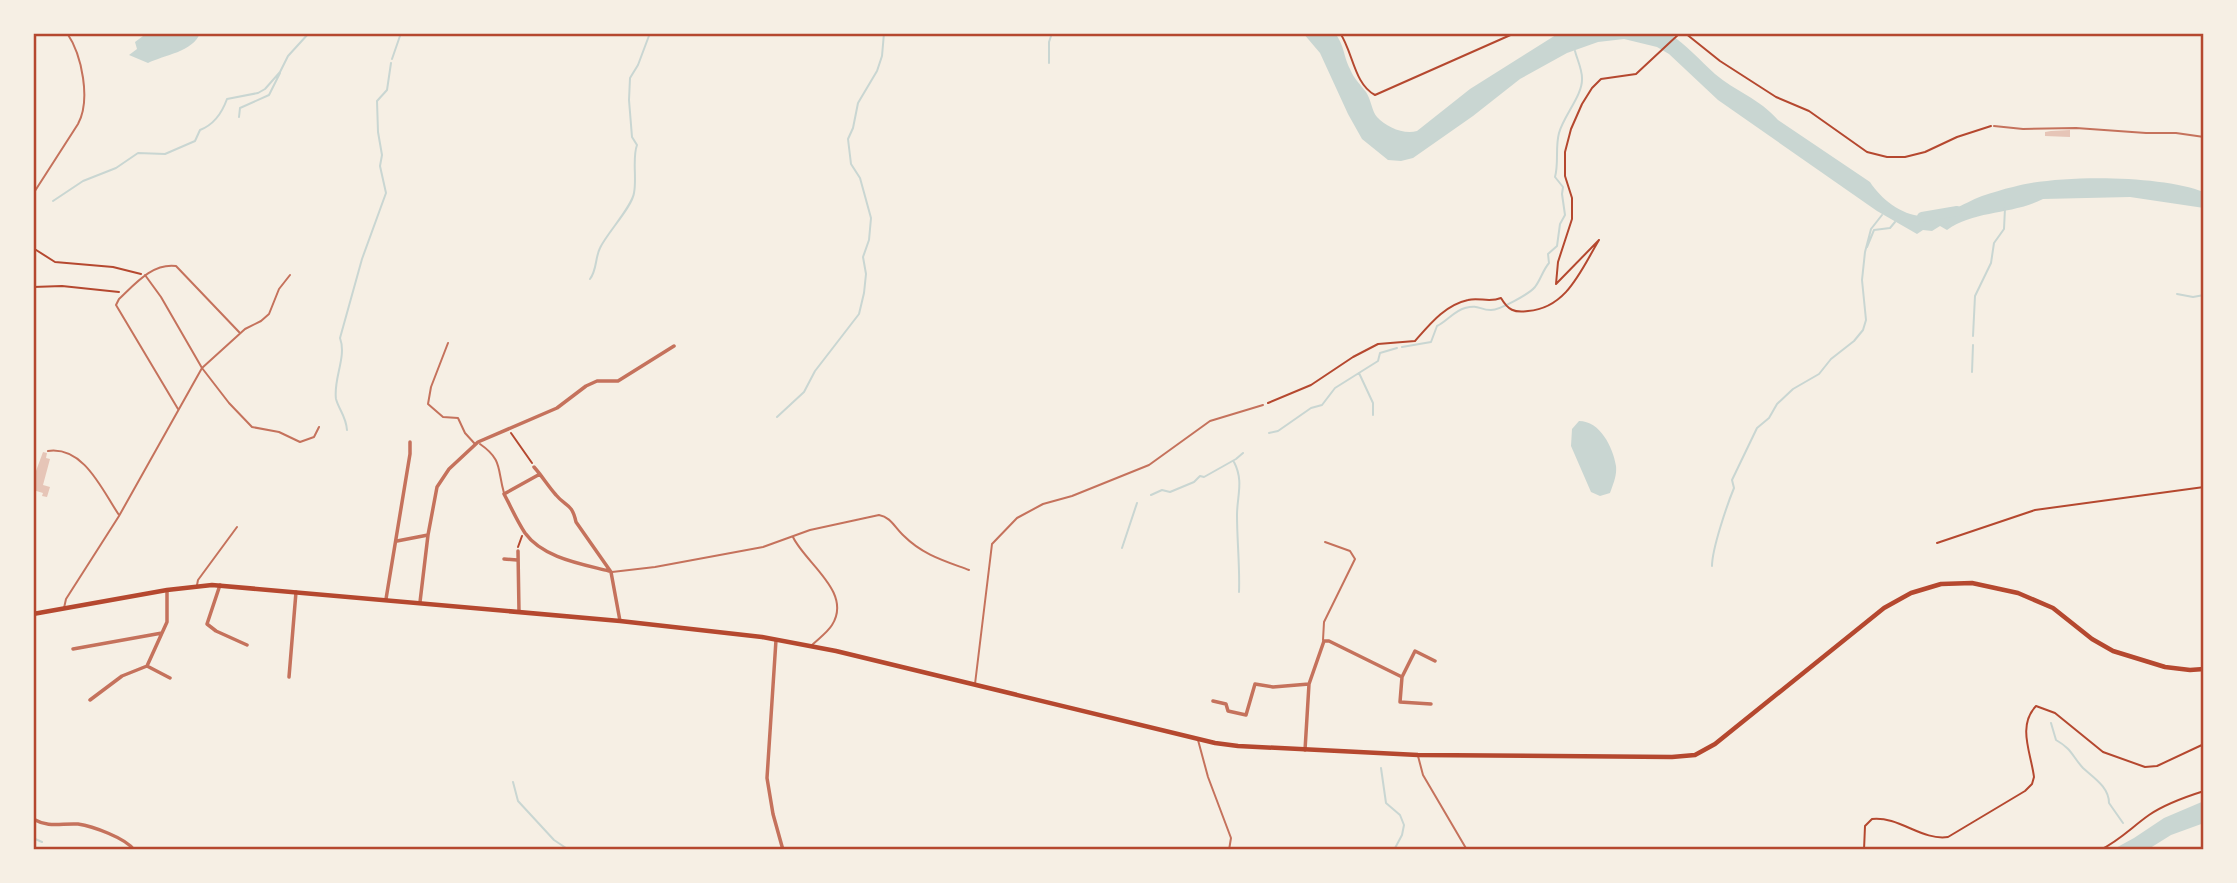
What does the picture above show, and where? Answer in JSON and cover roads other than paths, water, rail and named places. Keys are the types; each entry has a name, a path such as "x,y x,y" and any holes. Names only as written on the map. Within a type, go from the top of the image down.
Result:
{"main road":[{"path":"33,614 167,590 220,585 722,631 811,646 1198,739 1238,746 1418,755 1696,755 1714,744 1876,613 1910,593 1941,584 1972,583 2018,593 2053,608 2092,639 2113,651 2165,667 2204,669"}],"street":[{"path":"420,602 428,535 440,480 477,443 562,405 597,381 618,381 674,346"},
{"path":"386,599 397,541 410,442"},
{"path":"534,467 559,499 566,502 574,513 576,522 611,572 620,621"},
{"path":"540,474 504,494 525,533 549,552 611,572"},
{"path":"397,541 428,535"},
{"path":"518,551 519,611"},
{"path":"504,559 517,560"},
{"path":"220,585 207,624 247,645"},
{"path":"90,700 121,676 147,666 167,622 167,590"},
{"path":"289,677 296,591"},
{"path":"73,649 162,633"},
{"path":"776,640 767,778 783,850"},
{"path":"1305,750 1309,684 1324,641 1402,677"},
{"path":"1431,704 1400,702 1402,677 1415,651 1435,661"},
{"path":"147,666 170,678"},
{"path":"1213,701 1226,704 1228,711 1246,715 1255,684 1273,687 1309,684"},
{"path":"33,819 51,826 75,824 103,831 129,843 134,850"}],"lane":[{"path":"33,194 83,114 82,71 76,50 67,33"},
{"path":"1994,126 2023,130 2076,128 2176,133 2204,137"},
{"path":"178,409 116,305 126,292 145,275 169,265 179,268 240,333"},
{"path":"145,275 161,297 202,368 221,394 252,427 279,432 302,442 314,437 319,427"},
{"path":"64,609 66,599 119,516 202,368 247,327 261,321 271,312 280,287 290,275"},
{"path":"449,343 431,387 428,404 443,417 458,418 465,433 496,459 504,494"},
{"path":"975,685 992,544 1017,518 1043,503 1072,496 1149,465 1210,421 1263,405"},
{"path":"48,451 63,451 76,457 119,516"},
{"path":"611,572 754,549 822,527 876,515 884,516 920,550 969,570"},
{"path":"197,586 198,580 237,527"},
{"path":"793,537 827,581 835,599 833,623 811,646"},
{"path":"1324,641 1324,622 1355,559 1350,551 1325,542"},
{"path":"1198,739 1208,777 1231,838 1229,850"},
{"path":"1418,755 1423,775 1467,850"}],"waterway":[{"path":"53,201 83,181 116,168 138,153 165,154 195,141 200,130 209,125 223,109 227,99 265,89 280,72 288,56 309,33"},
{"path":"392,59 401,33"},
{"path":"590,279 600,248 634,193 637,145 632,137 630,78 650,33"},
{"path":"777,417 804,392 815,371 859,314 866,274 863,257 869,240 871,218 860,178 851,164 848,139 858,103 877,71 882,56 884,33"},
{"path":"1049,63 1052,33"},
{"path":"1402,347 1431,342 1437,326 1461,309 1495,309 1521,297 1537,284 1549,263 1548,254 1557,246 1560,224 1565,215 1563,187 1555,177 1557,144 1559,133 1582,85 1575,51"},
{"path":"347,430 336,399 342,353 340,338 362,259 386,193 380,166 382,155 377,101 387,90 391,63"},
{"path":"239,117 240,108 269,95 280,73"},
{"path":"1973,336 1975,296 1991,263 1994,243 2004,229 2005,208"},
{"path":"1922,217 1957,211"},
{"path":"1712,566 1717,538 1734,488 1732,480 1757,428 1793,389 1819,374 1831,359 1854,341 1863,330 1866,320 1862,280 1865,252 1871,229 1882,215"},
{"path":"1867,247 1874,230 1890,228 1895,222"},
{"path":"2177,294 2193,297 2204,295"},
{"path":"1972,372 1973,345"},
{"path":"1269,433 1278,431 1311,408 1322,405 1335,388 1378,361 1380,353 1397,348"},
{"path":"1359,373 1373,403 1373,415"},
{"path":"1151,495 1162,490 1170,492 1194,482 1200,476 1204,477 1243,453"},
{"path":"1234,462 1239,482 1239,592"},
{"path":"1122,548 1137,503"},
{"path":"2051,723 2056,740 2069,750 2104,788 2109,803 2123,823"},
{"path":"1381,768 1386,803 1400,815 1404,825 1394,850"},
{"path":"513,782 518,801 554,840 569,850"},
{"path":"33,838 42,842"}]}
